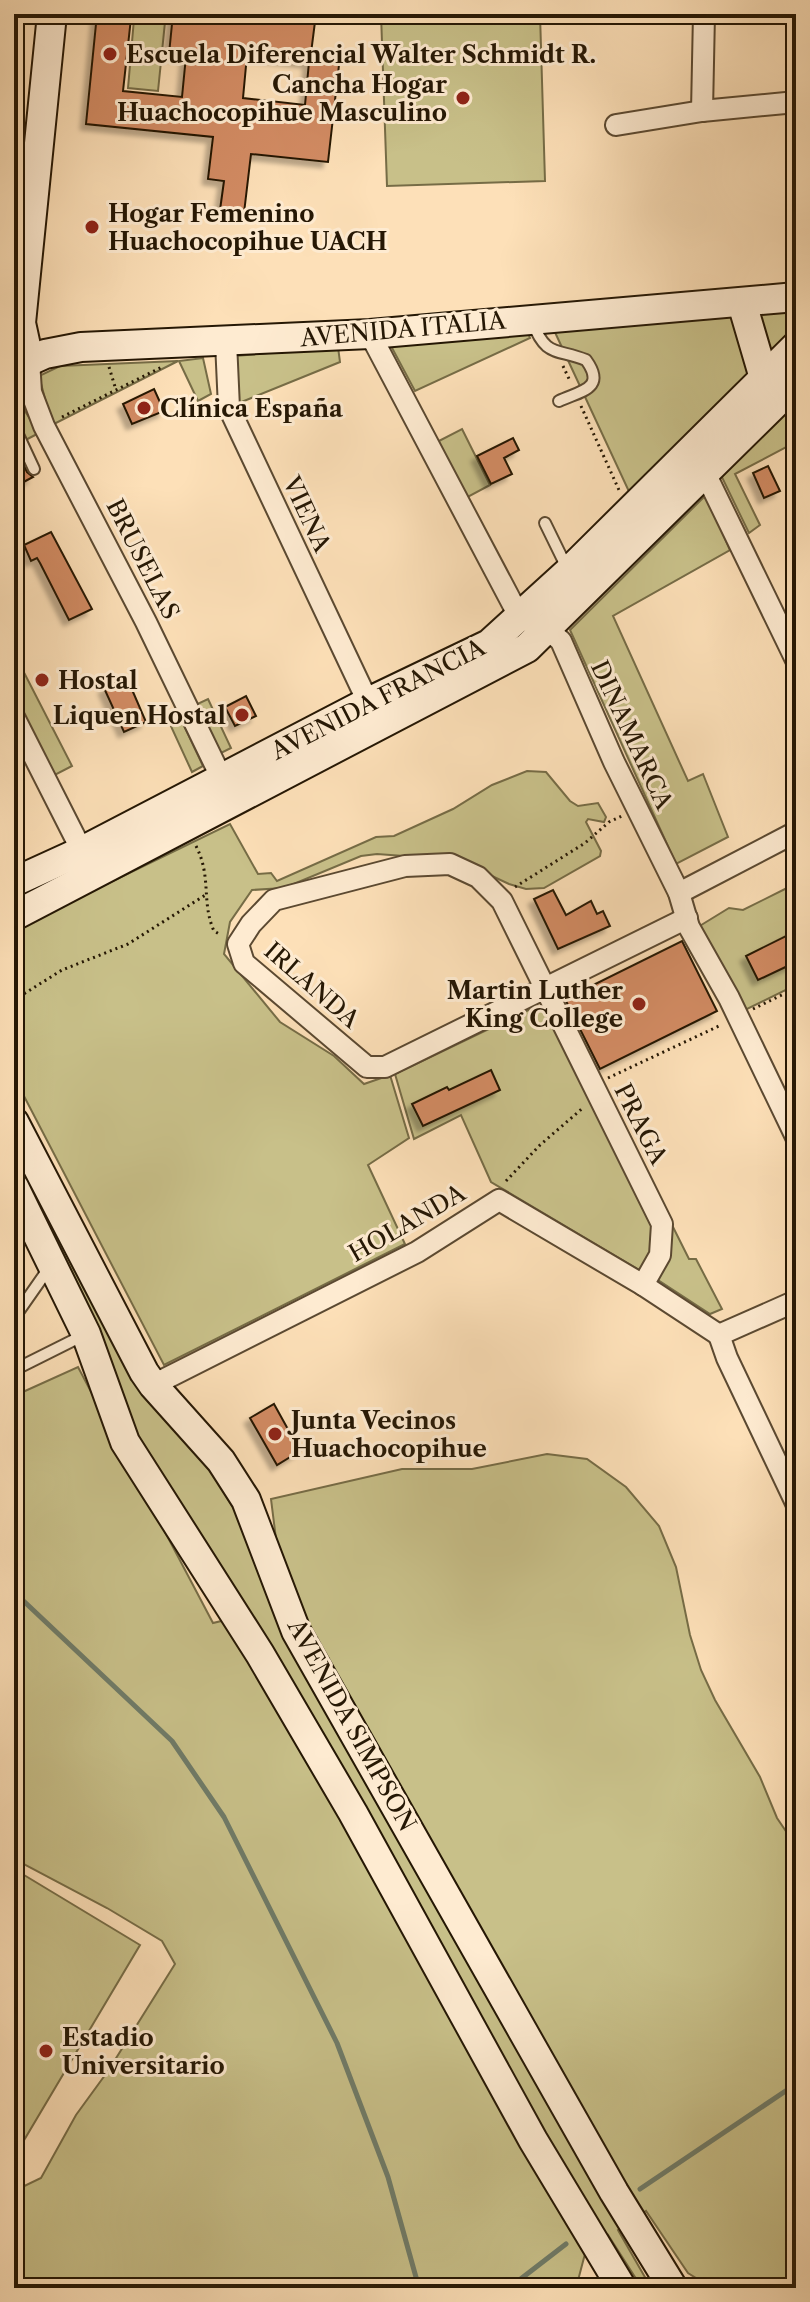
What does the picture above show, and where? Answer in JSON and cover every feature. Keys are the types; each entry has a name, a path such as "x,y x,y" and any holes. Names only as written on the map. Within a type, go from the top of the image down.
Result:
{"main road":[{"path":"21,364 18,324 52,14"},
{"name":"AVENIDA ITALIA","path":"21,364 81,347 370,334 796,297"},
{"path":"742,303 764,378"},
{"name":"AVENIDA FRANCIA","path":"14,882 82,851 368,702 489,644 568,572 796,346"},
{"name":"AVENIDA FRANCIA","path":"14,916 527,648 796,383"},
{"name":"AVENIDA SIMPSON","path":"14,1122 153,1385 221,1461 246,1500 296,1631 669,2287"},
{"name":"AVENIDA SIMPSON","path":"14,1187 86,1334 125,1442 260,1654 353,1813 533,2140 622,2288"},
{"path":"260,1654 296,1631"}],"street":[{"path":"702,111 704,14"},
{"path":"616,125 702,111 796,102"},
{"path":"370,334 520,618 547,629"},
{"name":"VIENA","path":"226,342 229,408 368,702"},
{"name":"BRUSELAS","path":"21,364 44,426 146,622 222,779"},
{"path":"705,473 796,660"},
{"name":"DINAMARCA","path":"547,629 561,641 614,762 679,893 689,927 729,998 796,1137"},
{"path":"14,717 82,851"},
{"path":"679,893 796,832"},
{"name":"IRLANDA","path":"543,988 497,895 478,877 450,864 405,866 274,900 251,924 238,944 244,963 367,1067 385,1067 687,918"},
{"name":"PRAGA","path":"543,988 662,1224 660,1255 643,1285"},
{"name":"HOLANDA","path":"153,1385 417,1252 499,1200 643,1285 719,1335"},
{"path":"796,1301 719,1335 796,1503"}],"lane":[{"path":"531,318 538,337 557,354 586,360 593,370 594,380 589,389 559,401"},
{"path":"14,426 34,469"},
{"path":"545,523 568,572"},
{"path":"14,1318 52,1263"},
{"path":"14,1370 86,1334"}],"path":[{"path":"557,354 629,512"},
{"path":"107,361 116,390"},
{"path":"44,426 167,365"},
{"path":"497,895 523,884 585,843 609,822 624,815"},
{"path":"191,838 207,876 207,916 214,931 238,944"},
{"path":"14,1000 62,970 128,944 207,894"},
{"path":"491,1205 511,1175 595,1091 796,988"}],"shaded area":[{"name":"Cancha Hogar Huachocopihue Masculino","path":"381,14 540,14 545,181 387,186"},
{"path":"134,19 165,22 158,91 128,88"},
{"path":"796,307 796,325 632,498 553,328"},
{"path":"528,333 530,338 415,391 391,346"},
{"path":"338,347 340,362 239,403 235,356"},
{"path":"203,358 211,394 198,401 179,361"},
{"path":"178,361 52,425 39,376 60,366"},
{"path":"14,394 39,433 14,446"},
{"path":"796,394 796,442 735,474 760,525 749,533 718,469"},
{"path":"462,429 490,485 464,499 435,443"},
{"path":"706,495 730,550 613,616 688,781 703,774 728,837 676,864 570,630"},
{"path":"14,653 72,766 47,779 14,712"},
{"path":"208,699 231,748 215,756 191,707"},
{"path":"180,717 203,766 192,772 169,722"},
{"path":"527,771 546,772 578,806 598,803 606,817 604,822 588,819 586,822 601,851 600,856 544,888 526,889 458,860 377,854 361,856 284,888 252,890 230,922 224,954 280,1022 334,1056 364,1084 390,1075 409,1138 368,1165 405,1244 164,1365 14,1077 14,929 230,824 258,874 271,873 277,881 376,837 394,836 453,809 492,785"},
{"path":"796,844 796,985 745,1010 698,927 729,908 743,910 787,888 791,846"},
{"path":"537,1006 544,1007 657,1228 658,1243 641,1271 491,1182 461,1115 414,1139 395,1074"},
{"path":"602,1085 689,1259 696,1259 722,1309 710,1314 658,1280 665,1257"},
{"path":"14,1139 174,1425 214,1476 243,1524 277,1547 271,1499 402,1469 472,1469 547,1454 587,1459 626,1487 659,1526 676,1567 690,1635 701,1670 760,1777 777,1818 796,1846 796,2288 712,2288 688,2273 646,2211 618,2230 650,2286 647,2288 642,2288 608,2235 586,2250 576,2288 14,2288 14,2191 41,2178 76,2115 108,2071 175,1964 162,1941 14,1859 14,1396 78,1367 213,1623 250,1614 122,1410 94,1326 14,1163"},
{"name":"Estadio Universitario","path":"24,1875 140,1945 14,2157 14,1892"}],"building":[{"path":"97,14 131,18 123,91 182,97 186,56 169,54 173,14 316,14 311,53 340,56 328,162 251,154 244,213 220,210 224,181 208,179 213,137 86,124","holes":["247,55 309,62 305,105 243,98"]},
{"name":"Clínica España","path":"154,389 164,411 132,424 123,404"},
{"path":"513,438 519,450 504,458 512,474 491,484 477,456"},
{"path":"14,445 27,472 33,477 18,485 14,476"},
{"path":"768,466 780,491 764,498 753,473"},
{"path":"51,532 92,609 69,620 37,558 31,561 24,545"},
{"path":"127,678 146,722 124,732 104,688"},
{"name":"Liquen Hostal","path":"246,696 256,716 235,726 225,707"},
{"path":"553,890 566,915 591,901 597,914 603,911 610,926 558,949 534,899"},
{"path":"796,931 796,962 758,980 746,956"},
{"name":"Martin Luther King College","path":"682,941 717,1011 600,1069 565,999"},
{"path":"491,1070 500,1090 423,1126 412,1104"},
{"name":"Junta Vecinos Huachocopihue","path":"274,1404 300,1451 277,1465 250,1418"}],"waterway":[{"path":"14,1592 172,1741 224,1817 337,2043 388,2177 419,2288"},
{"path":"640,2189 796,2084"},
{"path":"509,2288 566,2244"}],"place":[{"name":"Escuela Diferencial Walter Schmidt R.","path":"110,54"},
{"name":"Cancha Hogar Huachocopihue Masculino","path":"463,98"},
{"name":"Hogar Femenino Huachocopihue UACH","path":"92,227"},
{"name":"Clínica España","path":"144,408"},
{"name":"Hostal","path":"42,680"},
{"name":"Liquen Hostal","path":"242,715"},
{"name":"Martin Luther King College","path":"639,1004"},
{"name":"Junta Vecinos Huachocopihue","path":"275,1434"},
{"name":"Estadio Universitario","path":"46,2051"}]}
